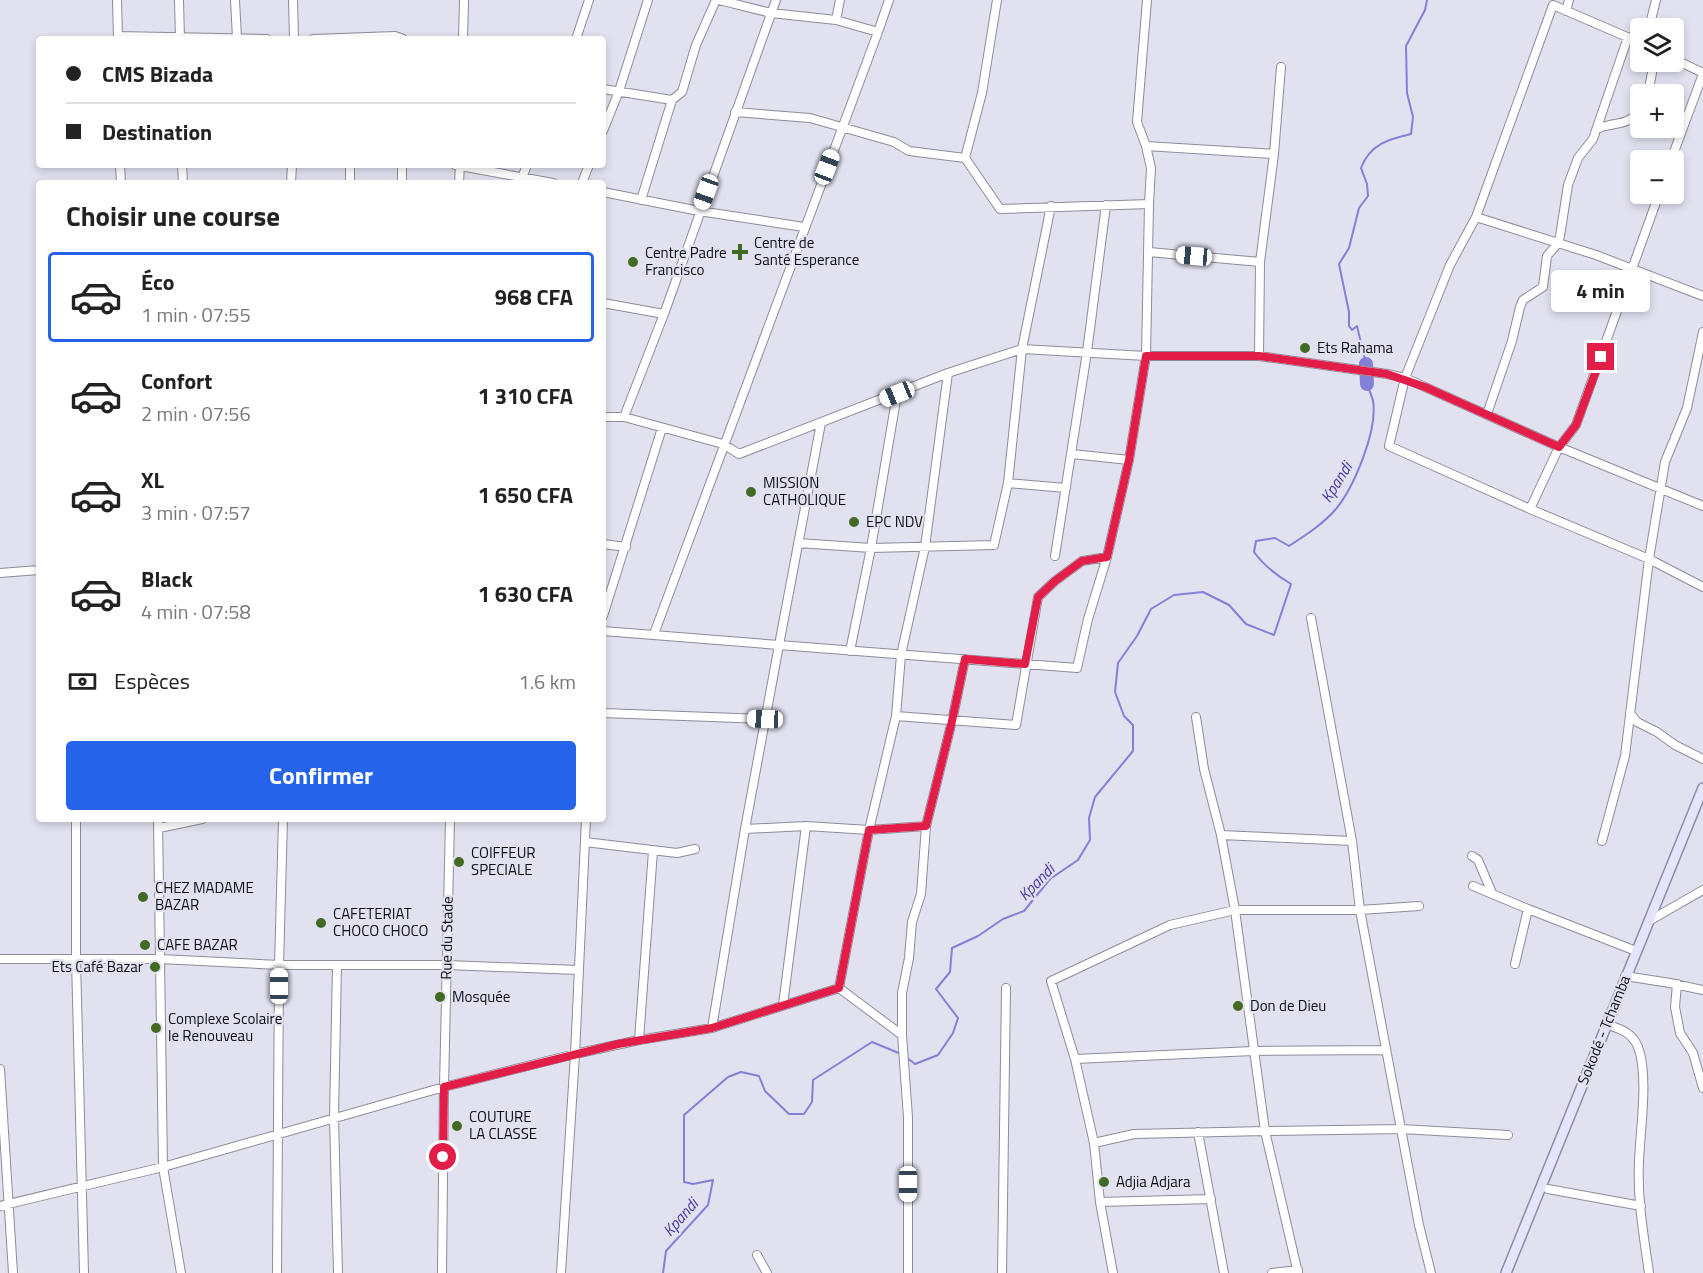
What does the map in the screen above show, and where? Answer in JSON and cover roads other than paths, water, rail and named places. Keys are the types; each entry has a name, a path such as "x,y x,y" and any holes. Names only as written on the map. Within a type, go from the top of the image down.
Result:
{"main road":[{"name":"Sokodé - Tchamba","path":"1506,1273 1647,921 1703,788"}],"street":[{"path":"117,0 118,36"},
{"path":"179,0 180,36"},
{"path":"235,0 237,36"},
{"path":"293,0 294,36"},
{"path":"463,36 464,0"},
{"path":"577,36 590,0"},
{"path":"606,124 619,92 648,0"},
{"path":"641,200 672,100 681,92 696,45 717,0 771,13 836,20 878,32"},
{"path":"624,417 664,314 776,0"},
{"path":"836,20 840,0"},
{"path":"654,634 889,0"},
{"path":"965,159 982,93 998,0"},
{"path":"606,631 1077,668 1088,619 1107,557 1129,460 1146,356 1151,168 1137,122 1147,0"},
{"path":"1566,11 1569,0"},
{"path":"1651,18 1656,0"},
{"path":"1487,414 1512,341 1523,300 1543,287 1547,256 1558,243 1568,185 1578,159 1593,139 1628,37 1553,5 1476,217 1450,265 1404,378 1389,446 1649,559 1703,586"},
{"path":"1675,150 1703,74 1684,64"},
{"path":"1259,356 1260,262 1274,154 1281,67"},
{"path":"606,90 672,100"},
{"path":"735,111 810,118 894,142 909,151 965,159 1000,209 1149,204"},
{"path":"1597,129 1620,124 1630,118"},
{"path":"1146,146 1274,154"},
{"path":"473,168 534,180"},
{"path":"522,178 526,168"},
{"path":"606,193 699,211 804,227"},
{"path":"1530,509 1559,447 1576,425 1655,204"},
{"path":"1055,556 1087,352 1106,205"},
{"path":"798,543 871,548 994,545 1008,483 1022,349 1051,206"},
{"path":"1476,217 1558,243 1703,296"},
{"path":"1149,252 1260,262"},
{"path":"606,304 664,314"},
{"path":"1602,841 1623,762 1649,559 1665,462 1687,408 1703,332"},
{"path":"606,417 624,417 723,444 739,454 948,373 1022,349 1146,356 1259,356 1404,378 1559,447 1703,506"},
{"path":"839,988 869,830 896,716 901,655 925,547 948,373"},
{"path":"850,651 871,548 897,394"},
{"path":"712,1028 745,829 821,423"},
{"path":"606,607 662,428"},
{"path":"1072,454 1129,460"},
{"path":"1008,483 1066,488"},
{"path":"606,544 626,547"},
{"path":"896,716 1016,725 1038,597 1082,561 1107,557"},
{"path":"0,573 36,570"},
{"path":"1311,618 1352,841 1360,910 1419,1225 1431,1273"},
{"path":"908,1273 908,1117 902,993 909,958 912,922 921,894 926,826 965,659"},
{"path":"606,713 765,719"},
{"path":"1630,713 1637,722 1657,732 1675,746 1703,759"},
{"path":"1196,717 1204,769 1221,835 1235,910 1252,1051 1265,1131 1298,1272 1272,1273"},
{"path":"76,822 76,960 84,1273"},
{"path":"158,822 163,1167 181,1273"},
{"path":"159,828 188,822"},
{"path":"277,1273 279,965 283,822"},
{"name":"Rue du Stade","path":"442,1273 450,822"},
{"path":"561,1273 575,1054 586,822"},
{"path":"745,829 806,826 869,830 926,826"},
{"path":"783,1005 806,826"},
{"path":"1221,835 1352,841"},
{"path":"585,842 683,853 695,849"},
{"path":"639,1040 653,851"},
{"path":"1472,856 1478,860 1492,892"},
{"path":"1473,886 1636,951"},
{"path":"1647,921 1703,890"},
{"path":"1113,1273 1100,1202 1094,1143 1075,1059 1051,981 1170,925 1235,910 1360,910 1419,906"},
{"path":"1515,964 1528,909"},
{"path":"0,959 160,959 279,965 447,965 578,970"},
{"path":"337,965 334,1118 338,1273"},
{"path":"1625,976 1703,990"},
{"path":"1677,984 1675,1006 1680,1033 1693,1053 1703,1088"},
{"path":"0,1206 163,1167 444,1087 575,1054 639,1040 712,1028 839,988"},
{"path":"839,988 903,1040"},
{"path":"1002,1273 1006,988"},
{"path":"1606,1024 1628,1032 1637,1045 1642,1064 1641,1137 1638,1163 1649,1273"},
{"path":"1075,1059 1252,1051 1386,1050"},
{"path":"0,1069 13,1273"},
{"path":"1094,1143 1134,1134 1198,1132 1401,1129 1508,1135"},
{"path":"1198,1132 1224,1273"},
{"path":"1548,1189 1641,1206"},
{"path":"1100,1202 1211,1199"},
{"path":"757,1255 767,1273"}],"waterway":[{"path":"1366,364 1357,326 1352,330 1349,326 1349,312 1339,264 1349,248 1359,208 1368,196 1367,184 1361,168 1365,160 1381,144 1411,134 1413,117 1407,93 1406,46 1425,10 1427,0"},
{"path":"1366,364 1367,384"},
{"name":"Kpandi","path":"906,1057 915,1064 938,1055 953,1033 958,1018 936,989 950,972 952,948 978,936 1003,919 1024,911 1050,879 1078,860 1090,840 1089,818 1095,797 1133,751 1133,725 1124,716 1115,692 1118,663 1137,636 1151,609 1174,595 1203,592 1229,605 1246,624 1274,635 1291,584 1271,570 1258,557 1254,552 1256,541 1275,538 1289,546 1326,520 1336,509 1357,473 1372,427 1373,401 1367,384"},
{"name":"Kpandi","path":"663,1273 666,1251 708,1205 713,1180 693,1184 684,1182 684,1115 728,1077 741,1072 759,1076 765,1091 789,1114 804,1114 812,1102 813,1080 872,1042 901,1054"}],"place":[{"name":"Centre de Santé Esperance","path":"740,252"},
{"name":"Centre Padre Francisco","path":"633,262"},
{"name":"Ets Rahama","path":"1305,348"},
{"name":"MISSION CATHOLIQUE","path":"751,492"},
{"name":"EPC NDV","path":"854,522"},
{"name":"COIFFEUR SPECIALE","path":"459,862"},
{"name":"CHEZ MADAME BAZAR","path":"143,897"},
{"name":"CAFETERIAT CHOCO CHOCO","path":"321,923"},
{"name":"CAFE BAZAR","path":"145,945"},
{"name":"Ets Café Bazar","path":"155,967"},
{"name":"Mosquée","path":"440,997"},
{"name":"Don de Dieu","path":"1238,1006"},
{"name":"Complexe Scolaire le Renouveau","path":"156,1028"},
{"name":"COUTURE LA CLASSE","path":"457,1126"},
{"name":"Adjia Adjara","path":"1104,1182"}]}
